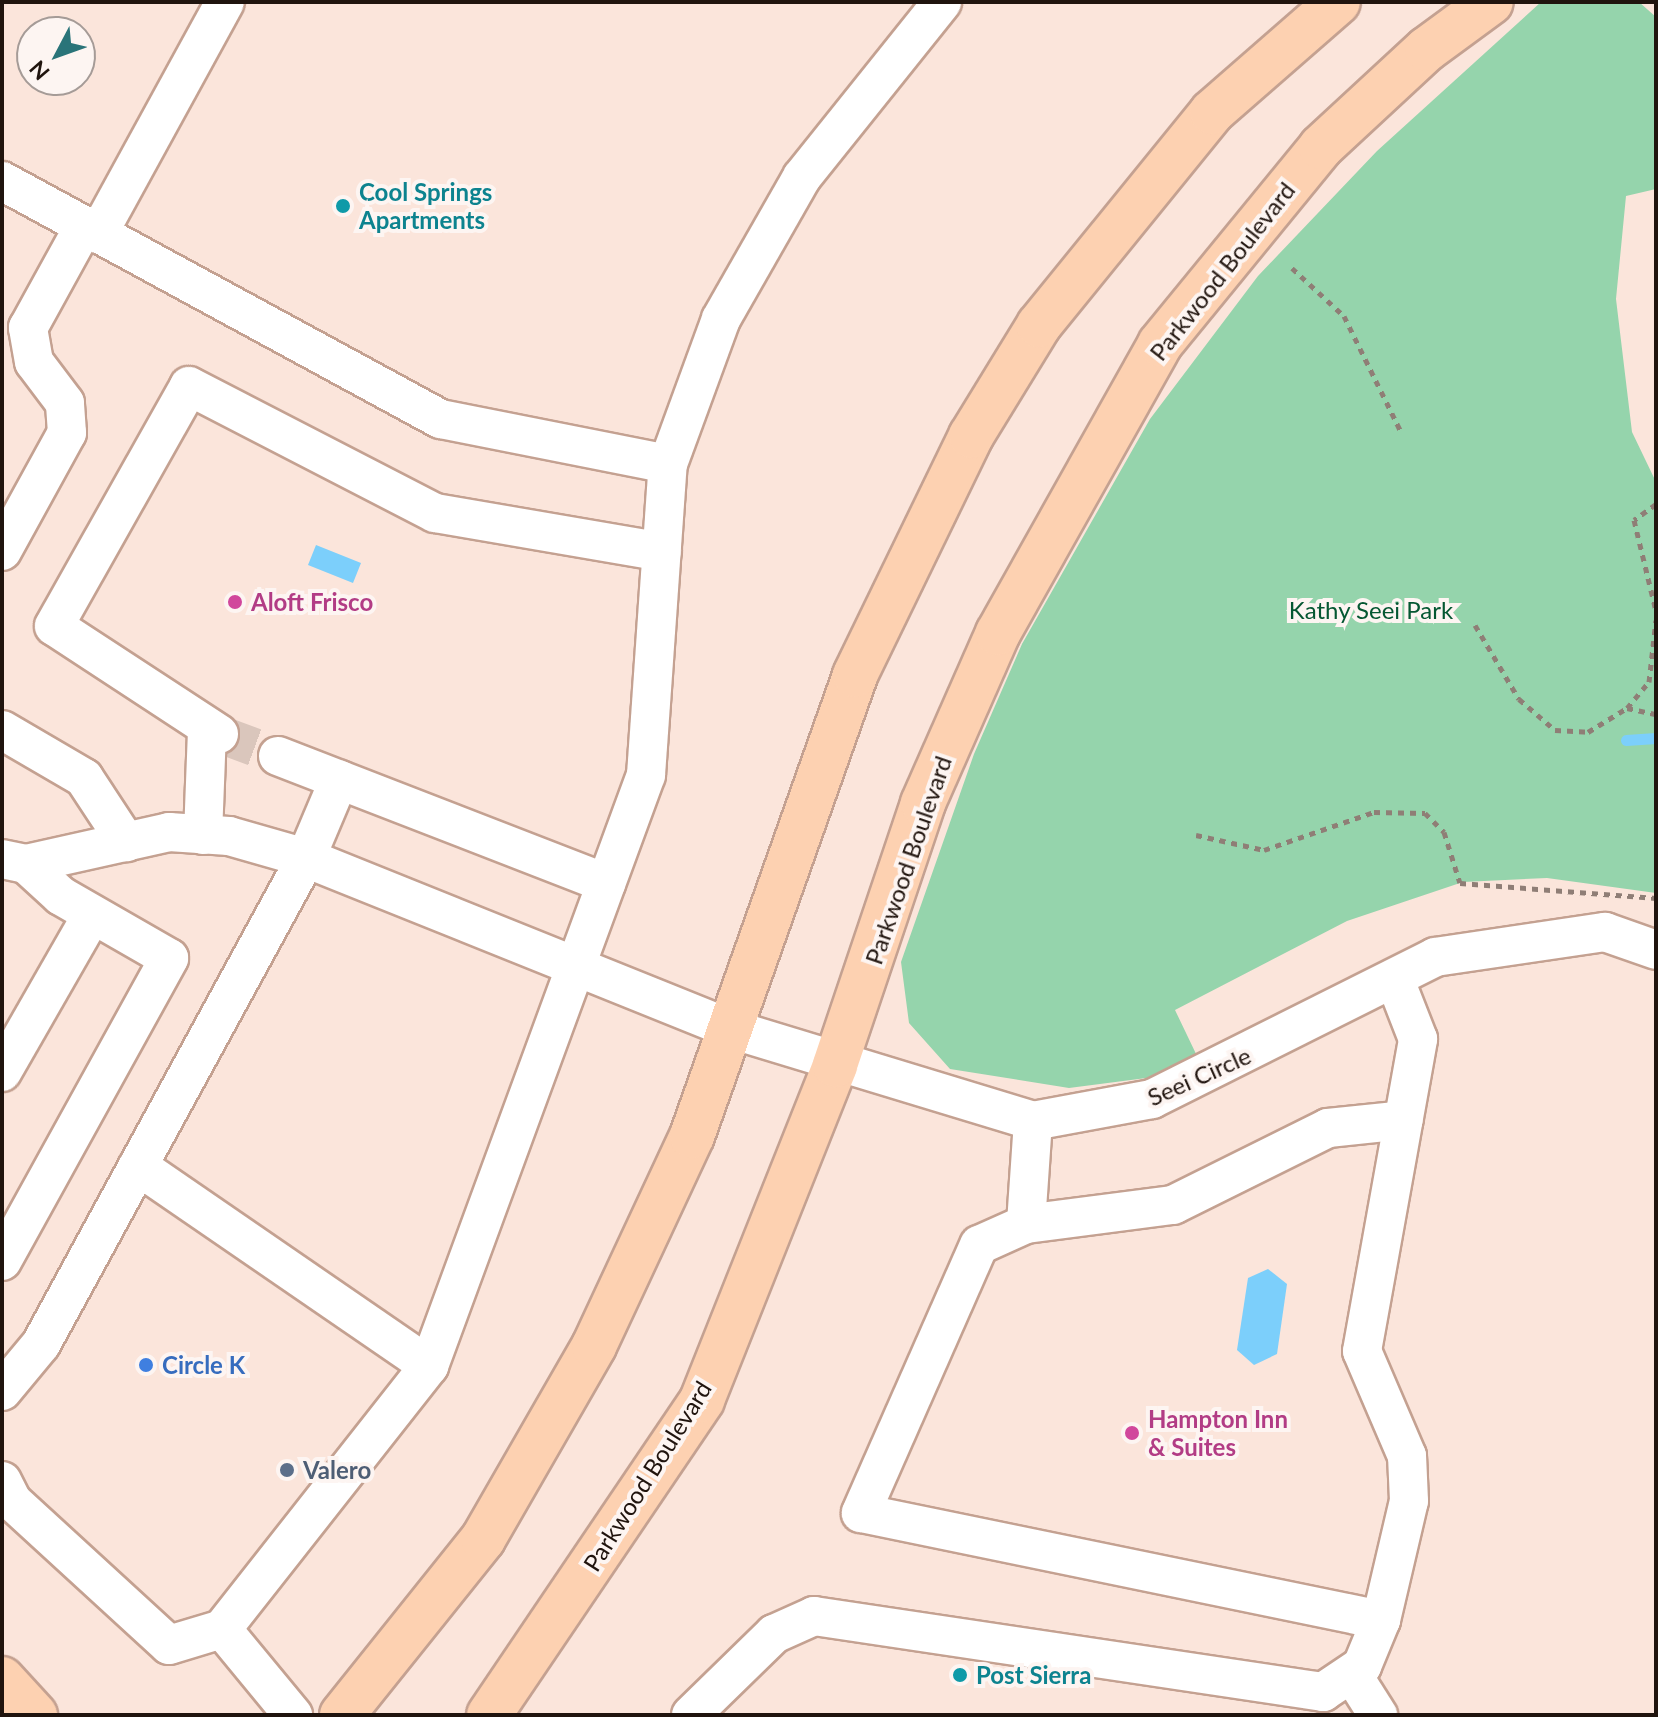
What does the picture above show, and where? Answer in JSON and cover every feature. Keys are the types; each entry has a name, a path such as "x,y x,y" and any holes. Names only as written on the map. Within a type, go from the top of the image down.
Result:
{"main road":[{"path":"342,1715 483,1539 586,1360 692,1136 855,675 971,436 1039,325 1212,112 1338,2"},
{"name":"Parkwood Boulevard","path":"489,1715 702,1400 835,1065 923,803 991,647 1160,344 1321,147 1427,49 1491,2"},
{"path":"2,1679 35,1715"}],"street":[{"path":"2,551 67,433 65,403 34,362 28,328 91,230 225,2"},
{"path":"2,1481 12,1501 169,1645 222,1629 429,1366 646,775 668,464 721,319 802,177 942,2"},
{"path":"2,181 441,419 668,464"},
{"path":"203,835 213,731 54,626 189,386 435,513 662,552"},
{"path":"2,730 84,778 126,842"},
{"path":"278,756 606,883"},
{"path":"2,1391 41,1344 306,858 339,780"},
{"name":"Seei Circle","path":"14,862 169,832 203,835 306,858 731,1029 835,1065 1033,1121 1152,1099 1395,980 1435,957 1605,932 1656,950"},
{"path":"2,1261 169,958 92,915 14,862"},
{"path":"2,1072 92,915"},
{"path":"691,1715 774,1634 814,1616 1309,1691 1352,1674 1370,1656 1416,1500 1407,1456 1362,1351 1418,1039 1395,980"},
{"path":"1381,1620 861,1513 979,1245 1026,1224 1173,1205 1328,1128 1404,1120"},
{"path":"1026,1224 1033,1121"},
{"path":"138,1166 429,1366"},
{"path":"222,1629 293,1715"},
{"path":"1352,1674 1378,1715"}],"path":[{"path":"1292,268 1344,316 1400,430"},
{"path":"1656,504 1634,520 1656,611"},
{"path":"1475,625 1519,699 1555,730 1588,732 1627,708 1649,682 1656,620"},
{"path":"1627,708 1656,714"},
{"path":"1196,835 1264,850 1374,812 1425,813 1444,832 1460,883 1656,898"}],"green space":[{"name":"Kathy Seei Park","path":"1541,2 1639,2 1656,17 1656,189 1626,196 1616,299 1632,432 1656,482 1656,893 1547,878 1463,882 1347,921 1175,1010 1198,1058 1154,1077 1069,1088 950,1069 909,1023 901,962 974,754 1022,644 1150,419 1258,276 1377,151"}],"water":[{"path":"316,545 361,563 353,583 308,565"},
{"path":"1268,1269 1287,1284 1277,1354 1254,1365 1237,1350 1248,1278"}],"waterway":[{"path":"1626,740 1656,738"}],"tunnel":[{"path":"219,734 278,756"}],"place":[{"name":"Cool Springs Apartments","path":"343,206"},
{"name":"Aloft Frisco","path":"235,602"},
{"name":"Circle K","path":"146,1365"},
{"name":"Hampton Inn & Suites","path":"1132,1433"},
{"name":"Valero","path":"287,1470"},
{"name":"Post Sierra","path":"960,1675"}]}
